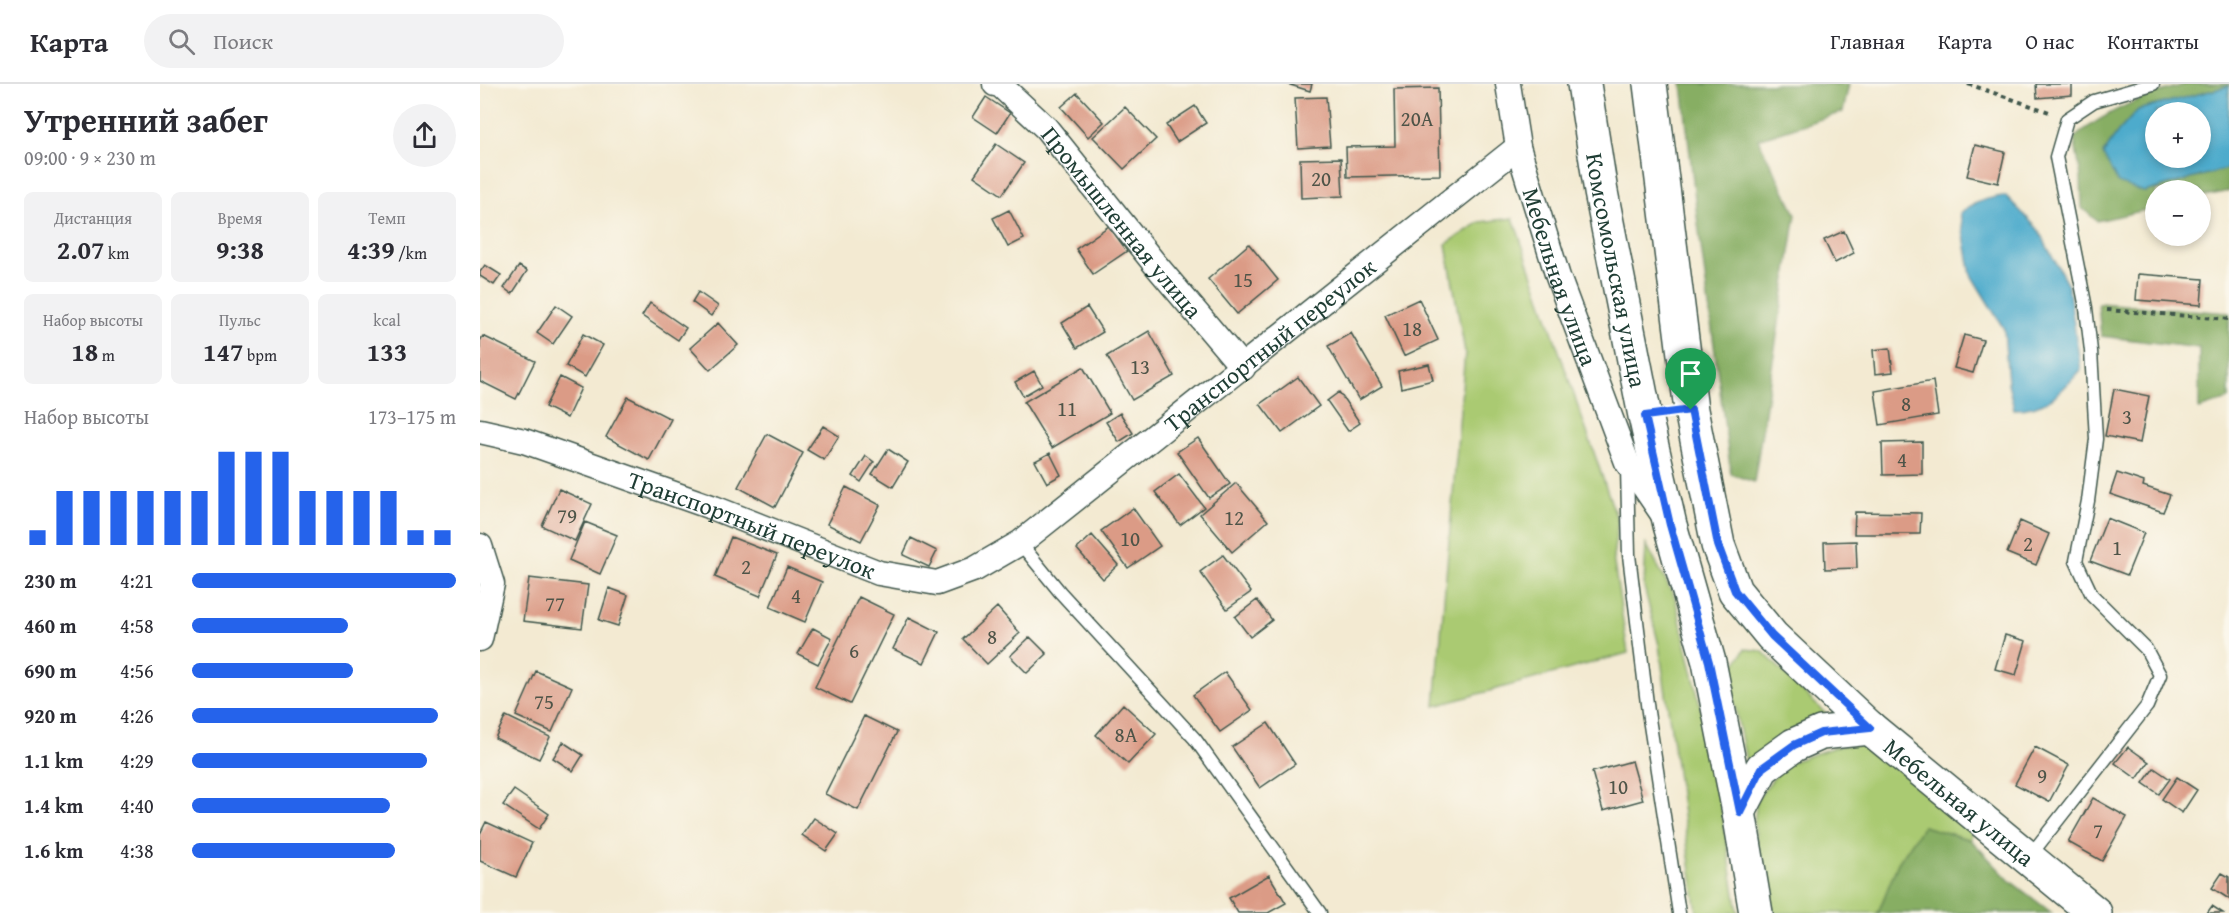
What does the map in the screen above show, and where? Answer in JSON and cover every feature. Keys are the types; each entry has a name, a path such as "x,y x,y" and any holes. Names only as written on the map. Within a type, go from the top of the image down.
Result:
{"main road":[{"name":"Комсомольская улица","path":"1584,84 1600,192 1645,416 1670,525 1709,662 1740,812 1756,913"},
{"name":"Комсомольская улица","path":"1650,84 1691,410 1718,545"},
{"path":"1645,416 1691,410"},
{"name":"Мебельная улица","path":"1718,545 1735,591 1772,636 1870,728 2095,913"},
{"path":"1740,812 1762,768 1794,745 1821,733 1870,728"}],"street":[{"name":"Промышленная улица","path":"995,84 1000,85 1046,129 1243,368"},
{"name":"Мебельная улица","path":"1508,84 1518,147 1558,277 1627,462 1670,525"},
{"name":"Транспортный переулок","path":"480,431 524,441 714,508 879,573 937,583 975,569 1020,543 1243,368 1518,147"},
{"path":"480,546 492,584 480,639"}],"lane":[{"path":"2029,858 2147,706 2160,675 2146,649 2092,595 2076,561 2088,501 2096,439 2086,308 2056,157 2067,119 2094,101 2153,84"},
{"name":"Мебельная улица","path":"1627,462 1629,555 1648,712 1679,913"},
{"path":"1020,543 1060,592 1195,739 1320,913"}],"path":[{"path":"1968,84 2067,119"},
{"path":"2086,308 2229,319"}],"green space":[{"path":"1682,84 1849,84 1843,112 1758,139 1796,214 1754,482 1731,474"},
{"path":"2187,84 2229,84 2229,86 2168,102 2145,102 2145,108 2138,110 2118,132 2103,154 2145,192 2145,210 2097,221 2082,208 2081,176 2074,138 2100,119 2157,93"},
{"path":"2229,168 2229,191 2211,195 2211,180 2186,180"},
{"path":"1513,218 1618,522 1613,557 1628,653 1435,706 1465,352 1446,244 1480,222"},
{"path":"2098,303 2229,313 2229,399 2199,409 2199,348 2101,336"},
{"path":"1646,544 1675,598 1715,769 1738,913 1697,913 1659,645 1644,587"},
{"path":"1745,649 1762,651 1834,722 1747,766 1730,682 1734,666"},
{"path":"1856,743 1881,755 1971,830 1971,840 1923,826 1898,863 1878,913 1769,913 1754,824 1757,799 1785,764 1832,748"},
{"path":"1923,826 1971,840 2009,880 2052,913 1878,913 1898,863"}],"water":[{"path":"2229,86 2229,168 2186,180 2145,180 2144,192 2118,183 2103,154 2118,132 2138,110 2145,108 2145,168 2211,168 2211,102 2168,102"},
{"path":"2006,196 2037,228 2068,285 2081,370 2066,386 2044,403 2014,409 2008,383 2004,329 1971,275 1960,213 1982,201"}],"building":[{"path":"1287,84 1312,84 1310,91"},
{"path":"2036,84 2072,84 2072,95 2037,98"},
{"path":"1438,88 1440,175 1347,177 1346,147 1395,146 1394,89"},
{"path":"1077,93 1104,122 1088,137 1061,107"},
{"path":"986,97 1010,113 997,133 973,117"},
{"path":"1326,97 1330,146 1298,148 1295,98"},
{"path":"1195,106 1206,123 1177,142 1166,125"},
{"path":"1125,107 1156,139 1124,169 1093,137"},
{"path":"996,144 1024,163 1002,195 974,176"},
{"path":"1975,145 2005,152 1998,183 1967,176"},
{"path":"1341,158 1343,196 1301,198 1300,159"},
{"path":"1009,210 1024,239 1008,247 993,218"},
{"path":"1109,226 1127,251 1093,274 1076,249"},
{"path":"1844,231 1854,253 1835,263 1824,240"},
{"path":"1249,244 1278,280 1237,314 1208,279"},
{"path":"485,265 501,275 494,285 480,276"},
{"path":"519,266 527,271 512,294 504,288"},
{"path":"2138,274 2203,279 2201,305 2136,300"},
{"path":"698,292 718,306 711,316 692,302"},
{"path":"1419,299 1438,340 1404,356 1385,315"},
{"path":"650,303 686,328 678,340 642,316"},
{"path":"556,305 572,316 553,344 537,333"},
{"path":"1087,307 1103,332 1077,348 1062,323"},
{"path":"718,323 738,345 710,370 690,348"},
{"path":"1149,331 1174,376 1132,400 1107,356"},
{"path":"1351,333 1382,386 1359,400 1328,346"},
{"path":"583,334 603,345 585,377 566,366"},
{"path":"1964,335 1983,340 1973,373 1954,368"},
{"path":"483,336 535,361 516,399 480,381 480,341"},
{"path":"1890,348 1893,372 1875,374 1873,350"},
{"path":"1429,364 1433,380 1401,388 1398,371"},
{"path":"1083,367 1110,413 1052,448 1024,402"},
{"path":"1034,371 1042,385 1023,396 1015,382"},
{"path":"560,377 581,388 567,418 545,407"},
{"path":"1298,377 1319,406 1282,433 1260,404"},
{"path":"1933,381 1938,415 1880,425 1875,391"},
{"path":"2114,389 2149,396 2140,443 2105,436"},
{"path":"1339,392 1360,423 1348,431 1327,401"},
{"path":"628,397 671,419 649,460 606,437"},
{"path":"1120,413 1133,433 1119,442 1106,422"},
{"path":"823,426 839,436 824,460 807,450"},
{"path":"767,434 803,453 775,507 738,487"},
{"path":"1198,438 1230,484 1209,498 1177,452"},
{"path":"1922,442 1922,474 1883,475 1882,443"},
{"path":"888,449 908,462 893,487 872,474"},
{"path":"1050,453 1061,475 1047,483 1035,461"},
{"path":"866,456 874,462 861,482 853,476"},
{"path":"2117,473 2144,482 2143,486 2170,495 2163,512 2110,494"},
{"path":"1179,474 1204,507 1180,525 1155,492"},
{"path":"1236,483 1268,521 1232,552 1200,514"},
{"path":"846,487 880,505 861,541 827,524"},
{"path":"559,489 592,504 575,541 542,526"},
{"path":"1133,508 1160,546 1128,568 1101,531"},
{"path":"1855,512 1921,513 1920,534 1854,534"},
{"path":"2107,518 2144,533 2127,575 2090,561"},
{"path":"2020,521 2049,534 2036,565 2007,553"},
{"path":"585,522 617,535 600,574 569,560"},
{"path":"1092,535 1118,565 1103,579 1077,549"},
{"path":"731,537 777,555 760,596 715,577"},
{"path":"911,538 937,551 929,567 903,555"},
{"path":"1856,541 1857,568 1825,569 1824,542"},
{"path":"1223,555 1251,592 1227,609 1200,572"},
{"path":"787,567 822,582 805,622 770,607"},
{"path":"529,578 588,585 582,628 523,621"},
{"path":"609,588 628,595 618,626 599,620"},
{"path":"859,597 894,614 850,704 815,687"},
{"path":"1257,600 1272,620 1250,637 1235,617"},
{"path":"997,607 1020,633 987,664 963,639"},
{"path":"909,617 939,632 924,663 893,649"},
{"path":"813,628 832,638 818,664 798,654"},
{"path":"2005,635 2026,641 2016,675 1995,669"},
{"path":"1030,637 1047,654 1027,673 1010,656"},
{"path":"536,671 572,687 552,732 516,716"},
{"path":"1225,672 1252,710 1220,732 1193,695"},
{"path":"1123,704 1156,734 1128,764 1096,735"},
{"path":"506,716 550,737 539,759 495,738"},
{"path":"864,716 897,732 858,810 825,794"},
{"path":"1268,723 1295,764 1260,788 1232,747"},
{"path":"563,742 583,755 573,771 553,758"},
{"path":"2035,747 2069,765 2049,802 2015,784"},
{"path":"2128,747 2149,762 2137,779 2115,763"},
{"path":"1632,761 1643,800 1603,811 1592,772"},
{"path":"2154,768 2170,779 2159,794 2143,783"},
{"path":"2177,777 2197,790 2182,813 2162,799"},
{"path":"514,790 549,814 539,829 503,805"},
{"path":"2093,798 2127,817 2102,861 2068,842"},
{"path":"814,818 838,834 826,851 802,835"},
{"path":"486,822 532,843 516,877 480,861 480,834"},
{"path":"2222,873 2229,877 2229,899 2212,888"},
{"path":"1269,875 1286,903 1268,913 1238,913 1229,898"},
{"path":"2212,906 2223,913 2207,913"}],"route":[{"path":"1691,410 1718,545 1735,591 1772,636 1870,728 1821,733 1794,745 1762,768 1740,812 1709,662 1670,525 1645,416 1691,410"}]}
